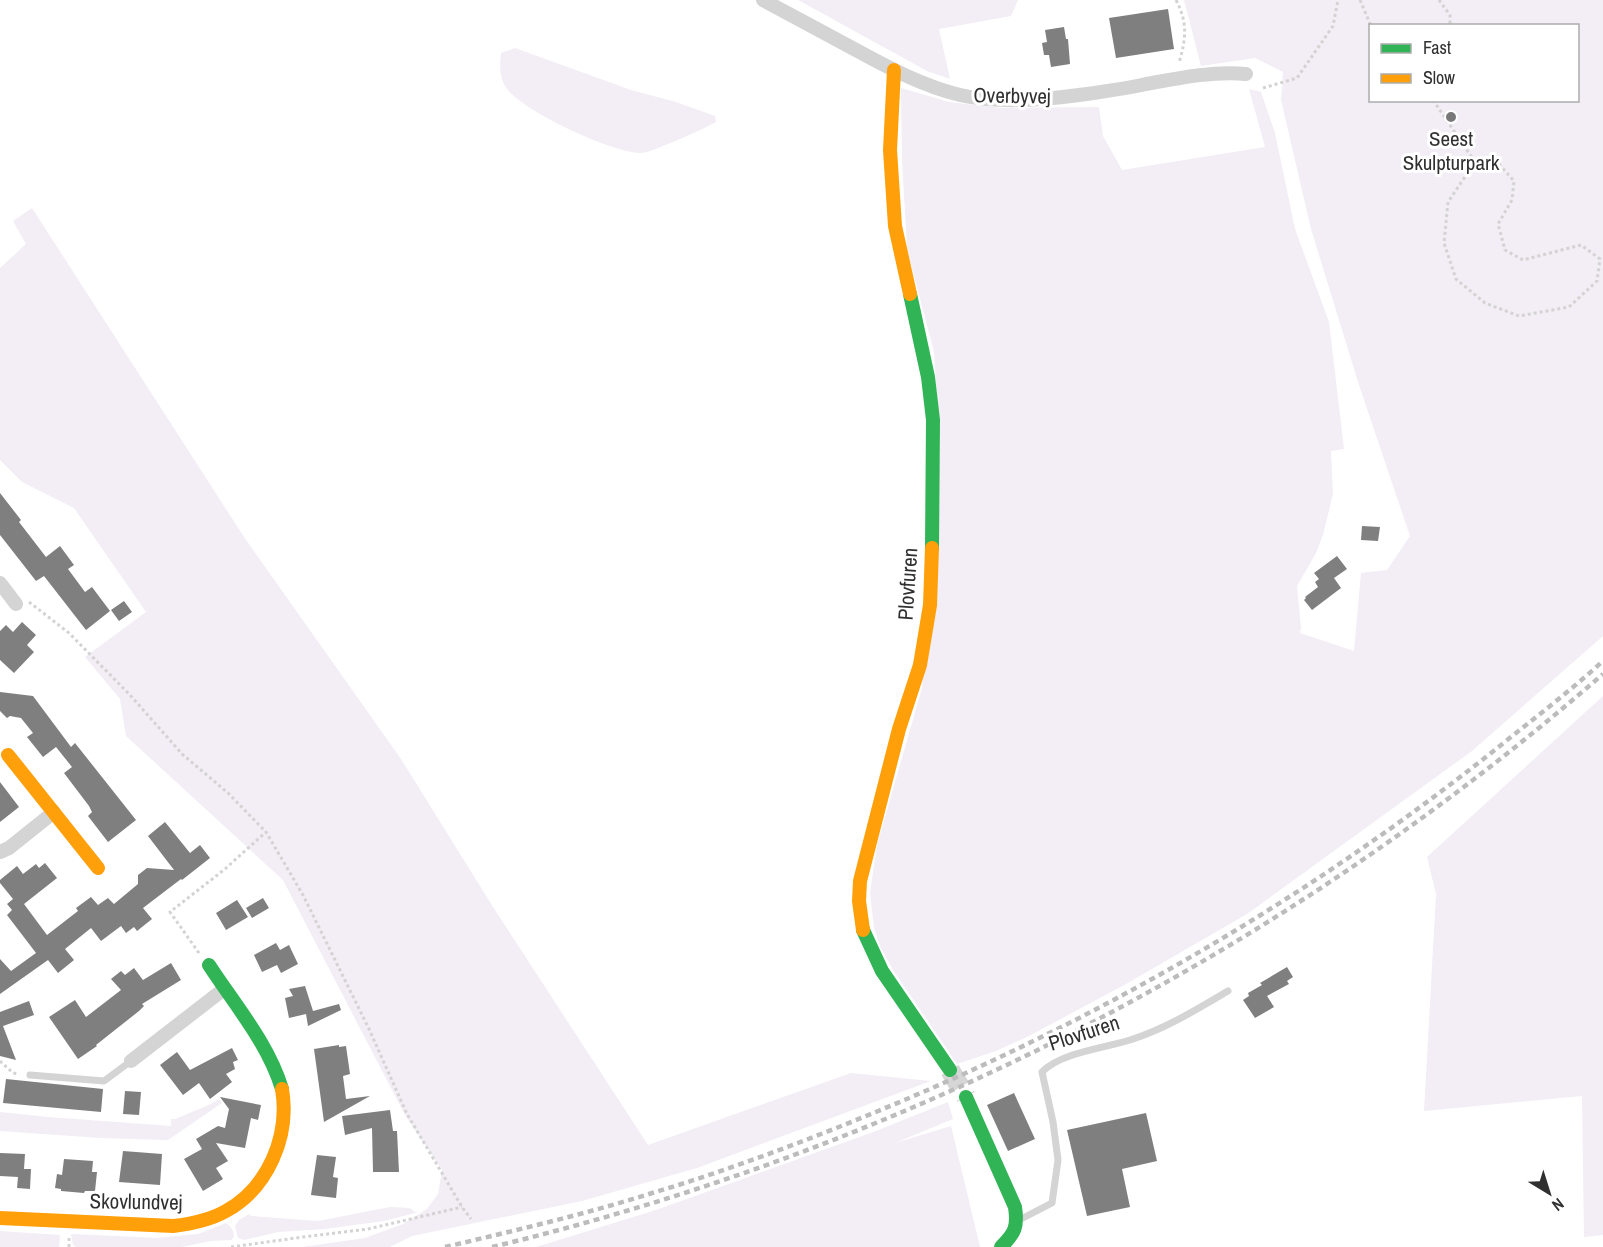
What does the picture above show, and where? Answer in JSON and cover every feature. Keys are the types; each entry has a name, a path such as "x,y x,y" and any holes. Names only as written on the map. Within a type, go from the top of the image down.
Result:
{"street":[{"name":"Overbyvej","path":"763,0 894,70 939,89 962,95 991,99 1022,99 1075,95 1200,75 1246,74"},
{"name":"Plovfuren","path":"894,70 890,150 895,226 928,377 933,420 930,605 920,665 899,729 866,854 860,881 859,901 863,931 882,971 950,1070"},
{"path":"0,583 16,604"},
{"path":"8,755 98,868"},
{"path":"0,852 9,848 54,812"},
{"name":"Skovlundvej","path":"0,1218 173,1226 194,1224 233,1207 249,1194 274,1159 281,1139 284,1118 283,1097 270,1056 209,965"},
{"path":"131,1061 224,989"},
{"path":"966,1097 1015,1207 1018,1221"},
{"name":"Plovfuren","path":"1001,1247 1014,1234 1018,1221"}],"lane":[{"name":"Plovfuren","path":"1018,1221 1052,1203 1059,1160 1042,1072 1050,1064 1083,1052 1134,1039 1178,1020 1228,991"},
{"path":"30,1075 104,1082 131,1061"}],"path":[{"path":"1175,79 1185,40 1184,18 1176,0"},
{"path":"1263,88 1297,78 1333,26 1338,0"},
{"path":"1360,0 1370,24"},
{"path":"1439,0 1450,15 1450,24"},
{"path":"1434,102 1475,162"},
{"path":"1475,162 1499,164 1514,181 1512,201 1498,225 1505,250 1522,260 1581,244 1600,259 1597,281 1569,307 1519,316 1485,303 1456,279 1444,243 1448,202 1475,162"},
{"path":"16,604 26,599 69,633 130,695 182,754 228,793 266,832 303,895 369,1029 407,1114 471,1219"},
{"path":"198,952 170,912 225,869 266,832"},
{"path":"0,1061 13,1073 30,1075"},
{"path":"231,1247 368,1229 462,1207"}],"shaded area":[{"path":"798,0 1018,0 1011,16 939,29 950,79 927,71"},
{"path":"1184,0 1603,0 1603,636 1472,751 1247,914 1126,984 1029,1036 996,1051 957,1064 893,970 880,946 874,928 870,893 877,845 922,688 940,451 934,352 907,249 901,88 949,102 1002,108 1099,107 1103,136 1122,170 1265,147 1249,89 1261,92 1275,133 1295,229 1329,322 1344,449 1331,451 1333,494 1323,535 1316,553 1297,586 1300,633 1354,651 1361,573 1387,570 1410,536 1359,385 1311,229 1281,100 1283,72 1255,58 1201,66"},
{"path":"515,48 631,90 676,102 715,116 716,122 658,148 640,153 609,146 545,117 512,94 502,80 500,61 501,53"},
{"path":"32,208 244,537 401,759 493,907 648,1145 851,1073 931,1081 697,1168 582,1201 412,1236 390,1247 302,1247 365,1238 403,1224 427,1209 438,1194 442,1170 405,1115 283,880 126,736 120,699 85,657 146,612 74,508 22,482 0,460 0,268 26,244 13,221"},
{"path":"1603,696 1603,1235 1584,1237 1582,1096 1424,1111 1436,894 1427,857"},
{"path":"219,1099 222,1103 168,1140 0,1131 0,1112 171,1126 171,1119"},
{"path":"948,1102 953,1119 895,1143 951,1126 980,1247 536,1247 656,1210 876,1131"},
{"path":"390,1207 419,1211 384,1221 325,1229 278,1232 244,1240 238,1238 235,1226 239,1220 249,1214 318,1221"},
{"path":"226,1223 231,1227 233,1233 234,1237 231,1240 210,1241 182,1247 76,1247 73,1245 71,1234 156,1238 198,1234"},
{"path":"0,1231 60,1235 59,1247 0,1247"}],"building":[{"path":"1168,9 1174,49 1116,58 1109,18"},
{"path":"1064,27 1066,39 1068,39 1070,64 1051,67 1049,55 1044,55 1042,43 1047,42 1045,30"},
{"path":"0,493 46,557 60,546 74,565 68,569 85,592 92,587 110,611 86,630 44,576 36,581 0,535"},
{"path":"1362,526 1380,527 1378,541 1361,540"},
{"path":"1337,556 1347,569 1334,578 1341,588 1312,610 1304,600 1318,587 1315,582 1319,579 1314,573"},
{"path":"124,601 132,612 119,621 111,610"},
{"path":"22,622 36,635 27,645 34,652 14,673 0,660 0,631 6,625 13,632"},
{"path":"0,692 33,696 71,747 75,743 136,820 108,842 88,816 92,812 89,806 64,773 72,767 56,747 43,757 27,737 33,733 21,718 10,716 7,718 0,711"},
{"path":"0,782 19,807 0,822"},
{"path":"165,822 190,853 200,845 210,858 143,908 152,919 137,931 134,927 126,933 121,926 101,941 91,928 65,949 74,960 58,973 48,960 0,994 0,959 11,971 36,953 7,915 12,910 7,904 13,899 0,880 17,866 23,874 36,864 39,868 45,863 57,878 24,904 47,935 78,911 76,908 91,897 98,905 108,898 114,904 138,884 138,875 147,868 174,870 148,836"},
{"path":"263,898 269,908 252,918 246,908"},
{"path":"237,900 248,917 226,930 216,913"},
{"path":"276,943 280,950 289,945 298,964 281,973 277,965 262,972 254,955"},
{"path":"171,963 181,980 142,1004 144,1006 139,1011 78,1059 49,1017 75,1000 86,1017 121,990 111,979 121,971 125,975 134,968 143,980"},
{"path":"1287,967 1293,977 1287,981 1289,984 1267,996 1274,1007 1255,1018 1243,1000 1249,996 1248,993 1262,985 1260,983"},
{"path":"305,986 313,1011 339,1004 341,1010 308,1026 306,1014 289,1018 285,998 293,996 289,989"},
{"path":"29,1001 34,1015 3,1026 16,1060 0,1056 0,1012"},
{"path":"339,1045 339,1047 346,1046 350,1074 343,1076 346,1099 370,1096 324,1122 314,1049"},
{"path":"232,1048 238,1060 233,1062 235,1069 226,1074 232,1082 210,1099 199,1083 183,1095 160,1065 177,1052 190,1070"},
{"path":"6,1079 103,1089 101,1112 3,1103"},
{"path":"125,1091 141,1092 139,1115 123,1114"},
{"path":"1014,1093 1035,1139 1008,1151 987,1105"},
{"path":"220,1097 261,1105 258,1120 251,1118 245,1148 216,1143 228,1161 216,1168 223,1179 203,1191 184,1159 202,1149 196,1139 218,1126 225,1128 229,1109"},
{"path":"390,1110 393,1131 397,1131 399,1172 373,1172 372,1128 345,1135 342,1116"},
{"path":"1146,1113 1157,1161 1122,1169 1130,1207 1087,1216 1067,1130"},
{"path":"123,1151 162,1154 160,1185 119,1182"},
{"path":"0,1153 25,1154 24,1169 31,1169 30,1189 17,1188 18,1177 0,1176"},
{"path":"317,1155 336,1157 333,1177 338,1178 336,1198 311,1195"},
{"path":"64,1159 93,1161 92,1172 97,1172 95,1191 84,1193 61,1191 55,1188 57,1174 62,1175"}],"tunnel":[{"path":"950,1070 966,1097"}],"railway":[{"path":"445,1247 598,1209 677,1186 786,1148 950,1080 1033,1041 1114,1000 1194,955 1349,858 1496,749 1603,661"},
{"path":"492,1247 645,1205 794,1155 940,1095 1082,1028 1219,951 1352,867 1480,774 1603,674"}],"traffic: fast":[{"path":"910,294 928,377 933,420 932,548"},
{"path":"863,930 882,971 950,1070"},
{"path":"209,965 260,1040 282,1089"},
{"path":"966,1097 1015,1207 1014,1229 1010,1238 1001,1247"}],"traffic: slow":[{"path":"894,70 890,150 895,226 910,294"},
{"path":"863,930 859,901 860,881 899,729 920,665 930,605 932,548"},
{"path":"8,755 98,868"},
{"path":"0,1218 173,1226 200,1221 220,1214 241,1201 254,1189 273,1159 283,1125 282,1089"}],"place":[{"name":"Seest Skulpturpark","path":"1451,117"}]}
